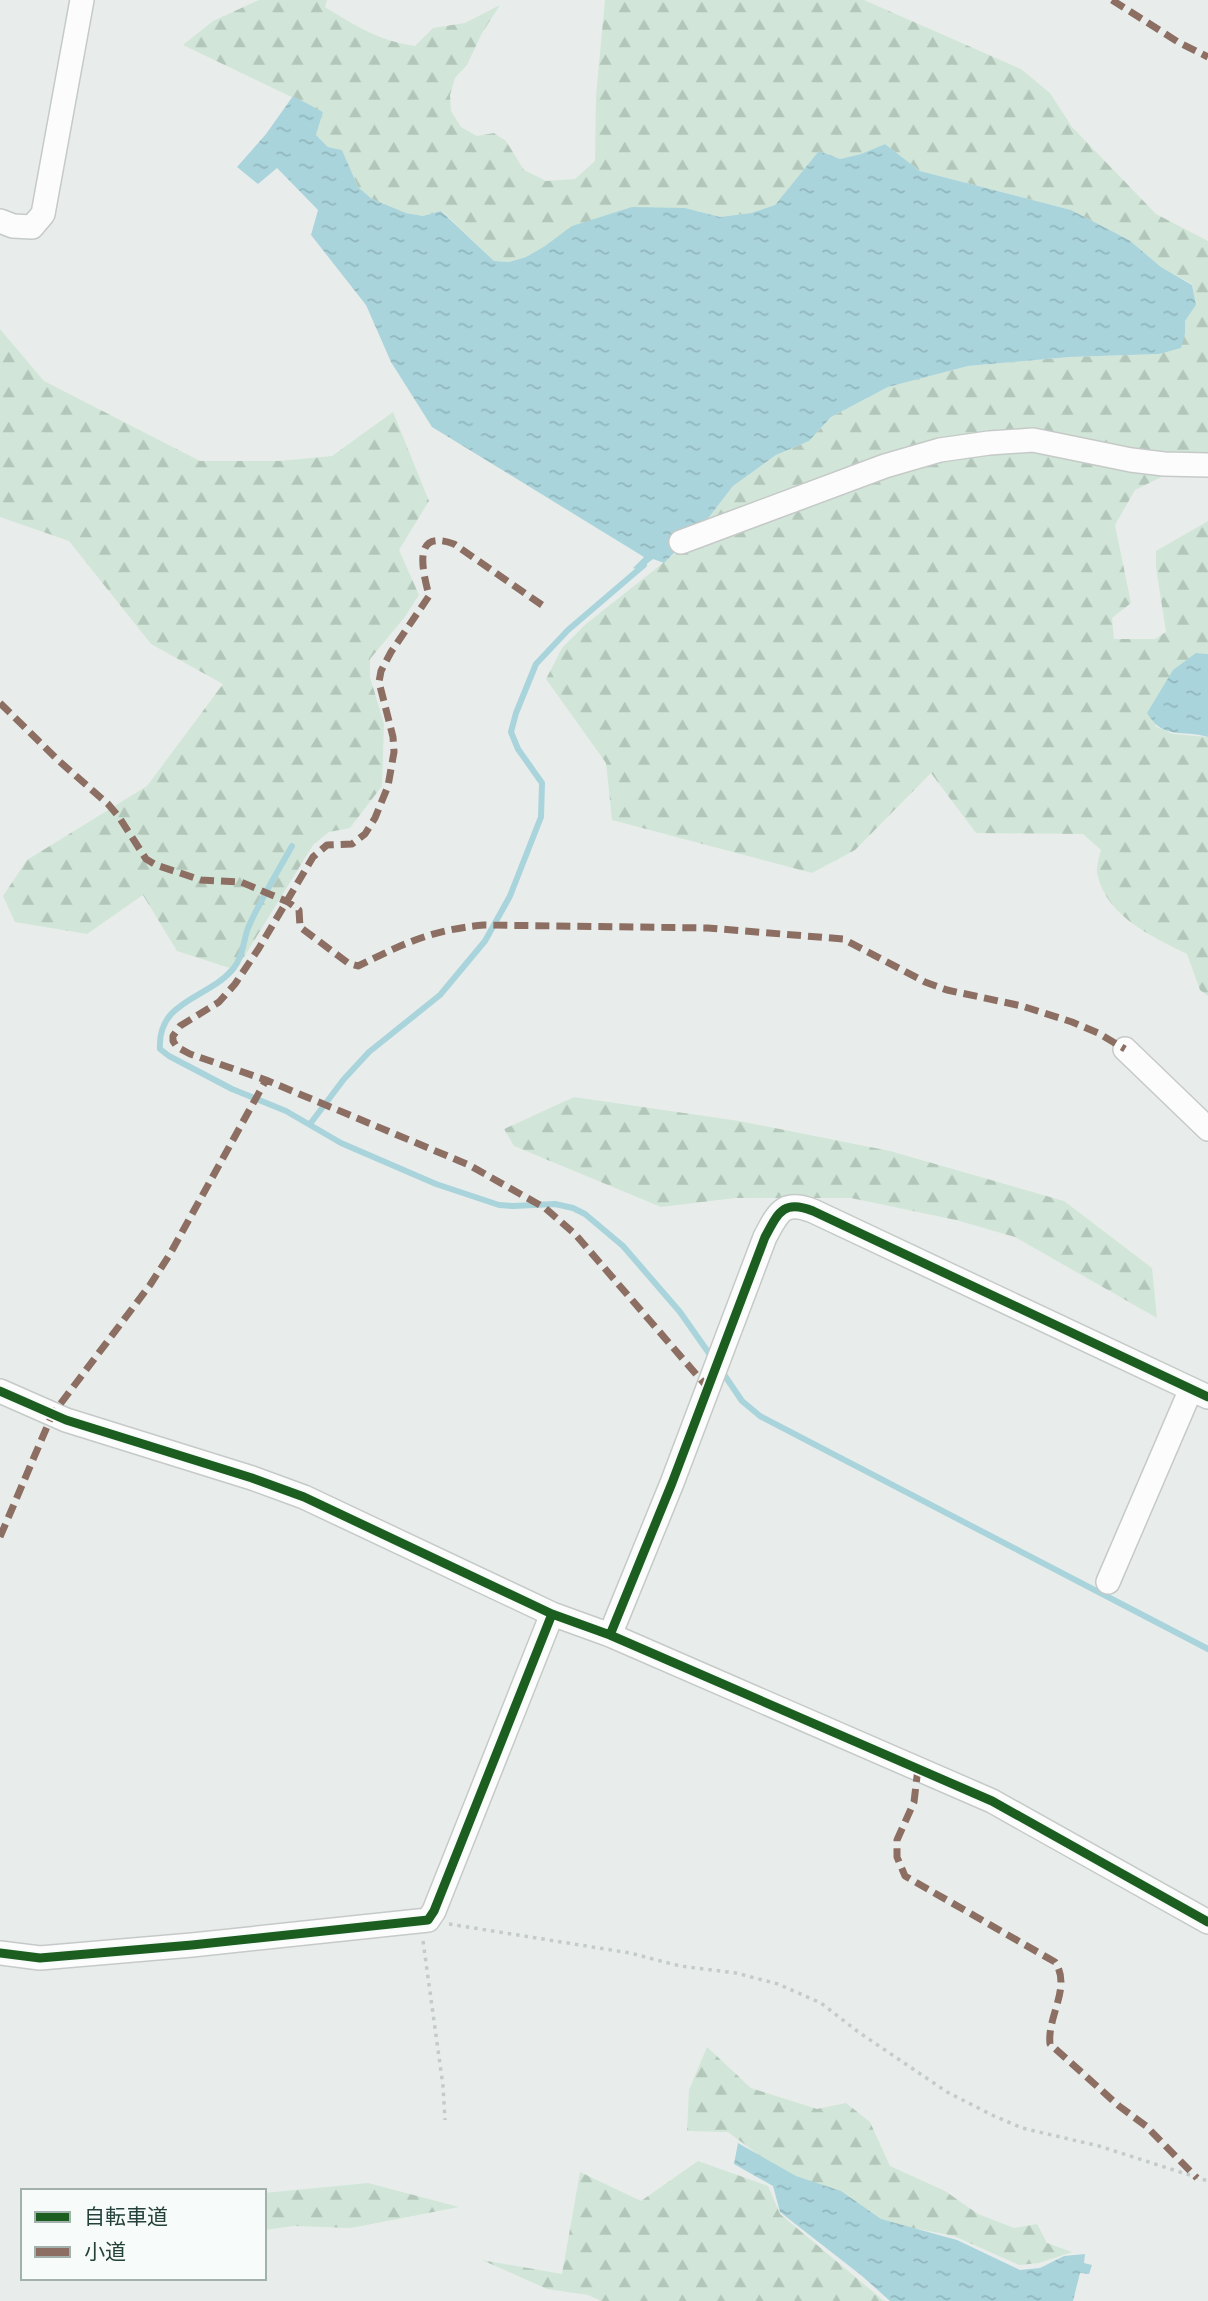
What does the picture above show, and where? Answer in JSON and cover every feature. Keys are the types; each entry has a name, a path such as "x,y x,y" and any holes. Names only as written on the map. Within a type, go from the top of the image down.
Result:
{"street":[{"path":"0,221 13,226 32,227 43,214 82,0"},
{"path":"681,542 885,466 940,450 1034,440 1131,460 1208,465"},
{"path":"1125,1049 1208,1129"},
{"path":"610,1636 672,1483 765,1237 780,1213 789,1206 800,1206 813,1211 1200,1393 1108,1582"},
{"path":"0,1391 66,1420 304,1497 552,1614 610,1636 992,1801 1208,1922"},
{"path":"0,1953 40,1958 192,1945 426,1919 552,1614"}],"path":[{"path":"445,2120 443,2086 423,1951 426,1919 630,1954 680,1966 736,1973 778,1984 821,2003 936,2084 992,2115 1022,2128 1099,2146 1208,2181"}],"green space":[{"path":"259,0 327,0 325,7 358,27 390,40 415,46 433,28 465,23 500,5 482,33 467,65 455,78 450,95 451,111 461,127 477,136 494,133 506,141 524,170 546,181 575,179 595,161 596,96 605,0 864,0 1021,69 1050,93 1072,127 1156,214 1208,241 1208,458 1196,460 1135,490 1115,525 1131,603 1112,618 1114,639 1155,639 1166,632 1156,551 1208,521 1208,654 1196,653 1155,726 1173,734 1208,737 1208,996 1200,990 1187,954 1147,933 1111,904 1097,874 1101,850 1083,834 976,833 931,773 855,850 812,873 612,820 606,763 546,679 562,648 586,624 678,551 733,486 776,455 809,441 831,417 888,387 968,366 1069,357 1159,354 1185,334 1185,321 1196,305 1192,284 1161,267 1129,240 1071,210 920,171 885,144 840,159 819,152 775,205 751,213 720,217 685,208 545,246 526,257 509,262 494,261 442,211 423,216 406,213 372,199 358,187 342,150 328,147 316,135 323,112 183,45 213,21"},
{"path":"0,329 44,381 200,461 279,461 332,456 393,412 429,501 399,550 419,595 370,659 370,677 384,724 382,786 350,828 329,832 313,845 236,970 177,951 143,895 87,934 15,922 3,896 27,860 147,786 223,684 151,644 69,541 0,517"},
{"path":"574,1097 739,1121 890,1151 1064,1201 1152,1268 1157,1318 1015,1237 956,1220 851,1198 735,1198 661,1207 514,1146 504,1129"},
{"path":"707,2047 751,2088 817,2109 846,2103 870,2122 890,2166 945,2191 978,2214 1014,2228 1037,2224 1047,2243 1072,2252 1039,2263 1019,2265 954,2236 882,2222 784,2174 728,2132 687,2131 689,2090"},
{"path":"698,2161 768,2186 780,2214 884,2301 601,2301 588,2295 547,2289 482,2260 562,2274 580,2172 641,2201"},
{"path":"368,2183 459,2207 351,2228 294,2226 266,2230 266,2193"}],"water":[{"path":"293,96 323,112 316,135 328,147 342,150 358,187 372,199 406,213 423,216 441,211 494,261 509,262 526,257 572,226 632,207 685,208 720,217 751,213 775,205 819,151 840,159 885,144 920,171 1071,210 1129,240 1161,267 1192,285 1196,305 1185,321 1181,348 1159,354 1069,357 968,366 888,387 831,417 809,441 776,455 733,486 706,521 664,563 653,559 639,570 633,568 644,557 432,427 391,362 366,305 311,235 318,210 277,168 258,184 237,167 266,134"},
{"path":"1196,653 1208,654 1208,737 1167,731 1153,722 1147,713 1173,670"},
{"path":"738,2143 796,2176 841,2191 881,2219 957,2240 1020,2270 1040,2268 1064,2256 1085,2254 1084,2263 1092,2265 1089,2274 1080,2273 1073,2301 890,2301 780,2212 773,2186 734,2164"}],"waterway":[{"path":"310,1124 344,1079 369,1052 440,995 485,941 510,896 541,817 542,783 518,749 511,732 536,664 568,630 644,565"},
{"path":"292,846 248,928 241,954 233,969 223,979 175,1010 161,1033 160,1049 232,1089 286,1111 341,1143 436,1184 499,1205 555,1204 585,1214 623,1246 680,1312 713,1359"},
{"path":"721,1370 742,1401 760,1416 1208,1649"}],"marked path":[{"path":"1112,0 1178,42 1208,57"},
{"path":"542,605 454,544 440,541 431,542 426,547 423,564 429,596 381,671 379,682 393,737 394,752 388,786 375,818 365,834 352,844 327,845 313,857 235,984 219,1002 180,1026 173,1036 173,1041 177,1047 190,1054 266,1080 469,1165 545,1208 575,1234 708,1388"},
{"path":"0,703 108,804 146,859 201,880 241,882 288,902 299,910 300,927 348,963 358,966 419,939 449,930 484,925 708,928 843,939 925,982 947,990 1022,1006 1072,1022 1125,1049"},
{"path":"0,1537 52,1415 150,1285 170,1254 266,1080"},
{"path":"918,1768 914,1802 897,1840 897,1857 905,1876 1055,1962 1061,1981 1050,2044 1119,2106 1146,2126 1197,2178"}],"cycle path":[{"path":"610,1635 672,1483 765,1237 778,1215 788,1208 813,1211 1208,1397"},
{"path":"0,1391 66,1420 304,1497 552,1614 610,1635 992,1801 1208,1922"},
{"path":"0,1953 40,1958 428,1920 434,1911 552,1614"}]}
